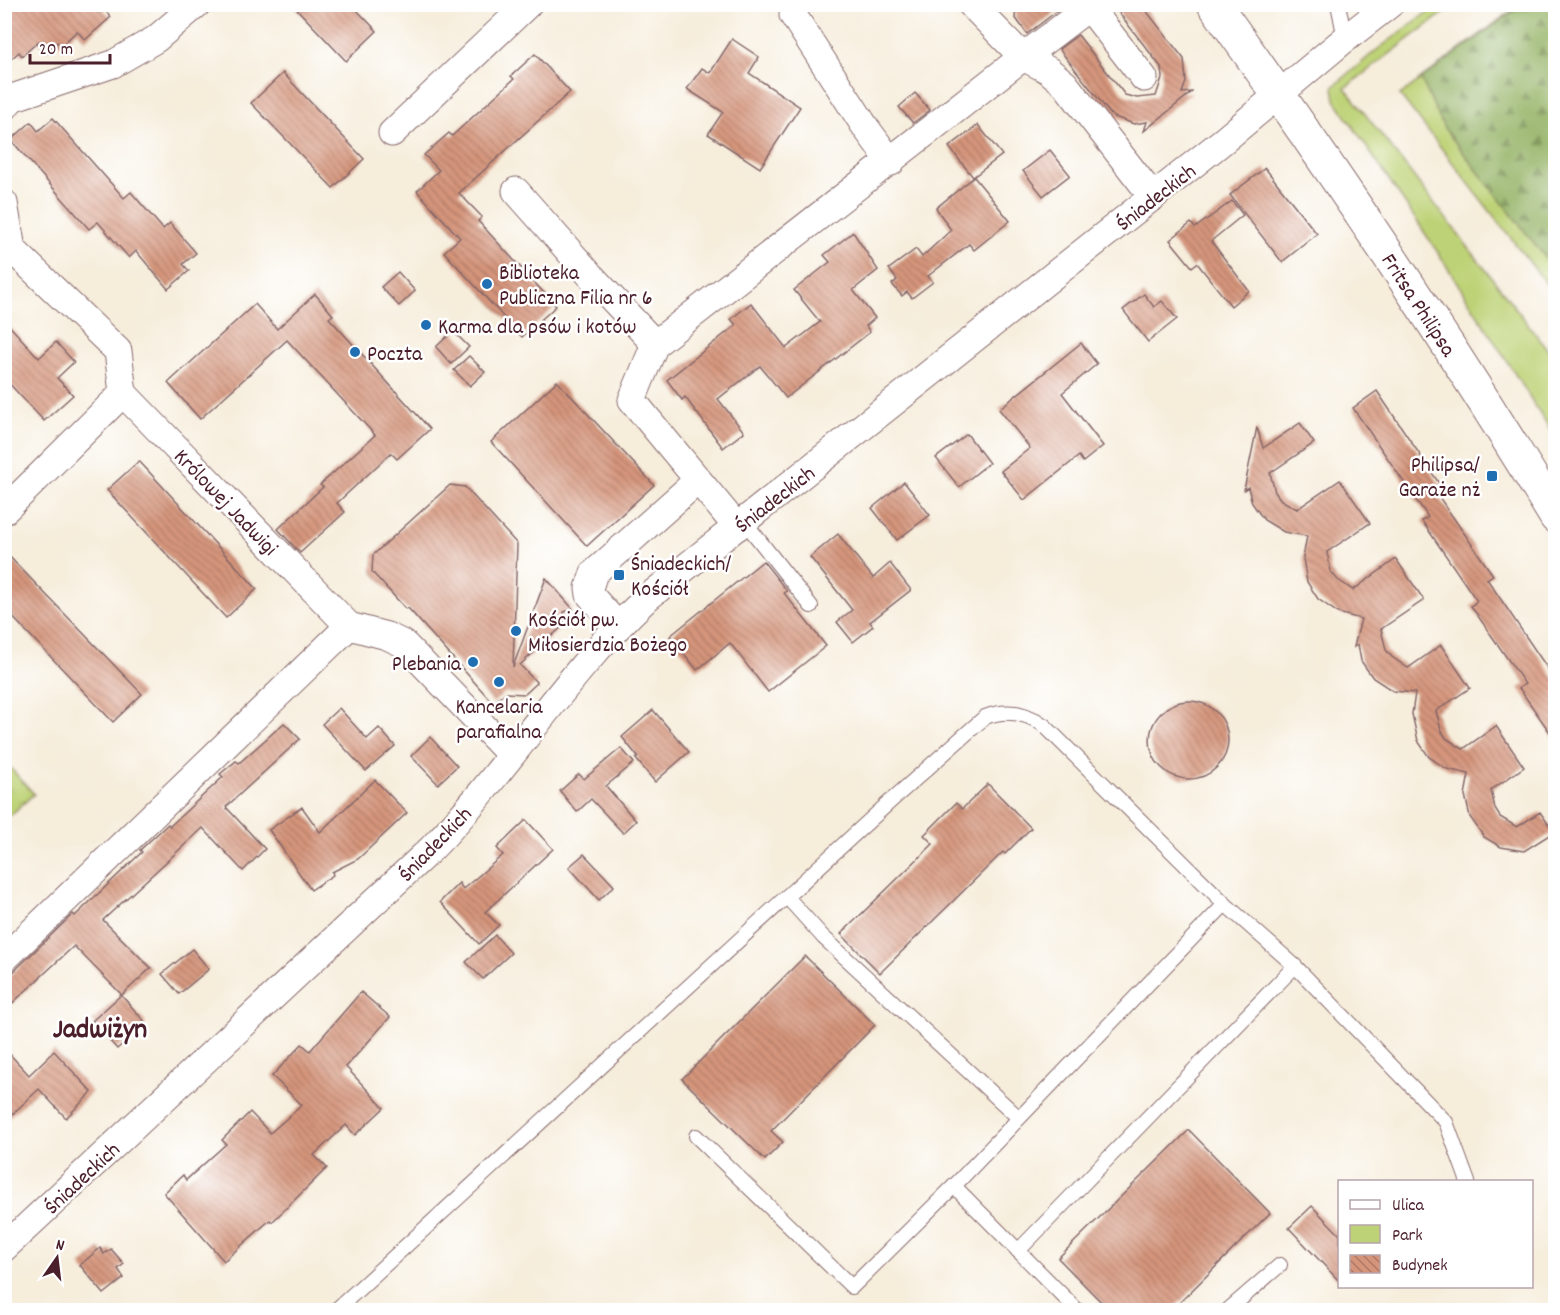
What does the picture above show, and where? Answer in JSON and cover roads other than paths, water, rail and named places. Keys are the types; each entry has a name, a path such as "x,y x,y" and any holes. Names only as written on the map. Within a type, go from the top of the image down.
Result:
{"street":[{"path":"4,108 12,98 113,64 156,39 197,4"},
{"path":"392,133 528,4"},
{"path":"971,4 1023,57 1048,70 1065,84 1153,197"},
{"name":"Fritsa Philipsa","path":"1214,4 1279,95 1426,313 1556,517"},
{"name":"Śniadeckich","path":"4,1248 432,848 461,818 618,626 656,591 1153,197 1390,4"},
{"path":"740,524 697,480 632,400 655,344 1089,7 1144,78"},
{"path":"793,15 866,128 891,162"},
{"path":"516,191 655,344"},
{"path":"4,203 12,249 118,351 123,393 4,511"},
{"name":"Królowej Jadwigi","path":"123,393 349,626"},
{"path":"618,626 590,595 589,588 594,573 697,480"},
{"path":"4,959 349,626 387,636 404,644 511,755"}],"lane":[{"path":"1338,4 1345,39"},
{"path":"740,524 811,606"},
{"path":"336,1311 985,717 994,714 1012,712 1029,716 1045,726 1225,904 1294,966 1446,1122 1467,1180"},
{"path":"787,897 823,937 1019,1118"},
{"path":"696,1136 852,1287 954,1186 1225,904"},
{"path":"1018,1251 1294,966"},
{"path":"954,1186 1077,1311"},
{"path":"1228,1311 1280,1265"}],"place":[{"name":"Biblioteka Publiczna Filia nr 6","path":"487,284"},
{"name":"Karma dla psów i kotów","path":"426,325"},
{"name":"Poczta","path":"355,352"},
{"name":"Philipsa/ Garaże nż","path":"1492,476"},
{"name":"Śniadeckich/ Kościół","path":"619,575"},
{"name":"Kościół pw. Miłosierdzia Bożego","path":"516,631"},
{"name":"Plebania","path":"473,662"},
{"name":"Kancelaria parafialna","path":"499,682"}],"district":[{"name":"Jadwiżyn","path":"100,1027"}]}
